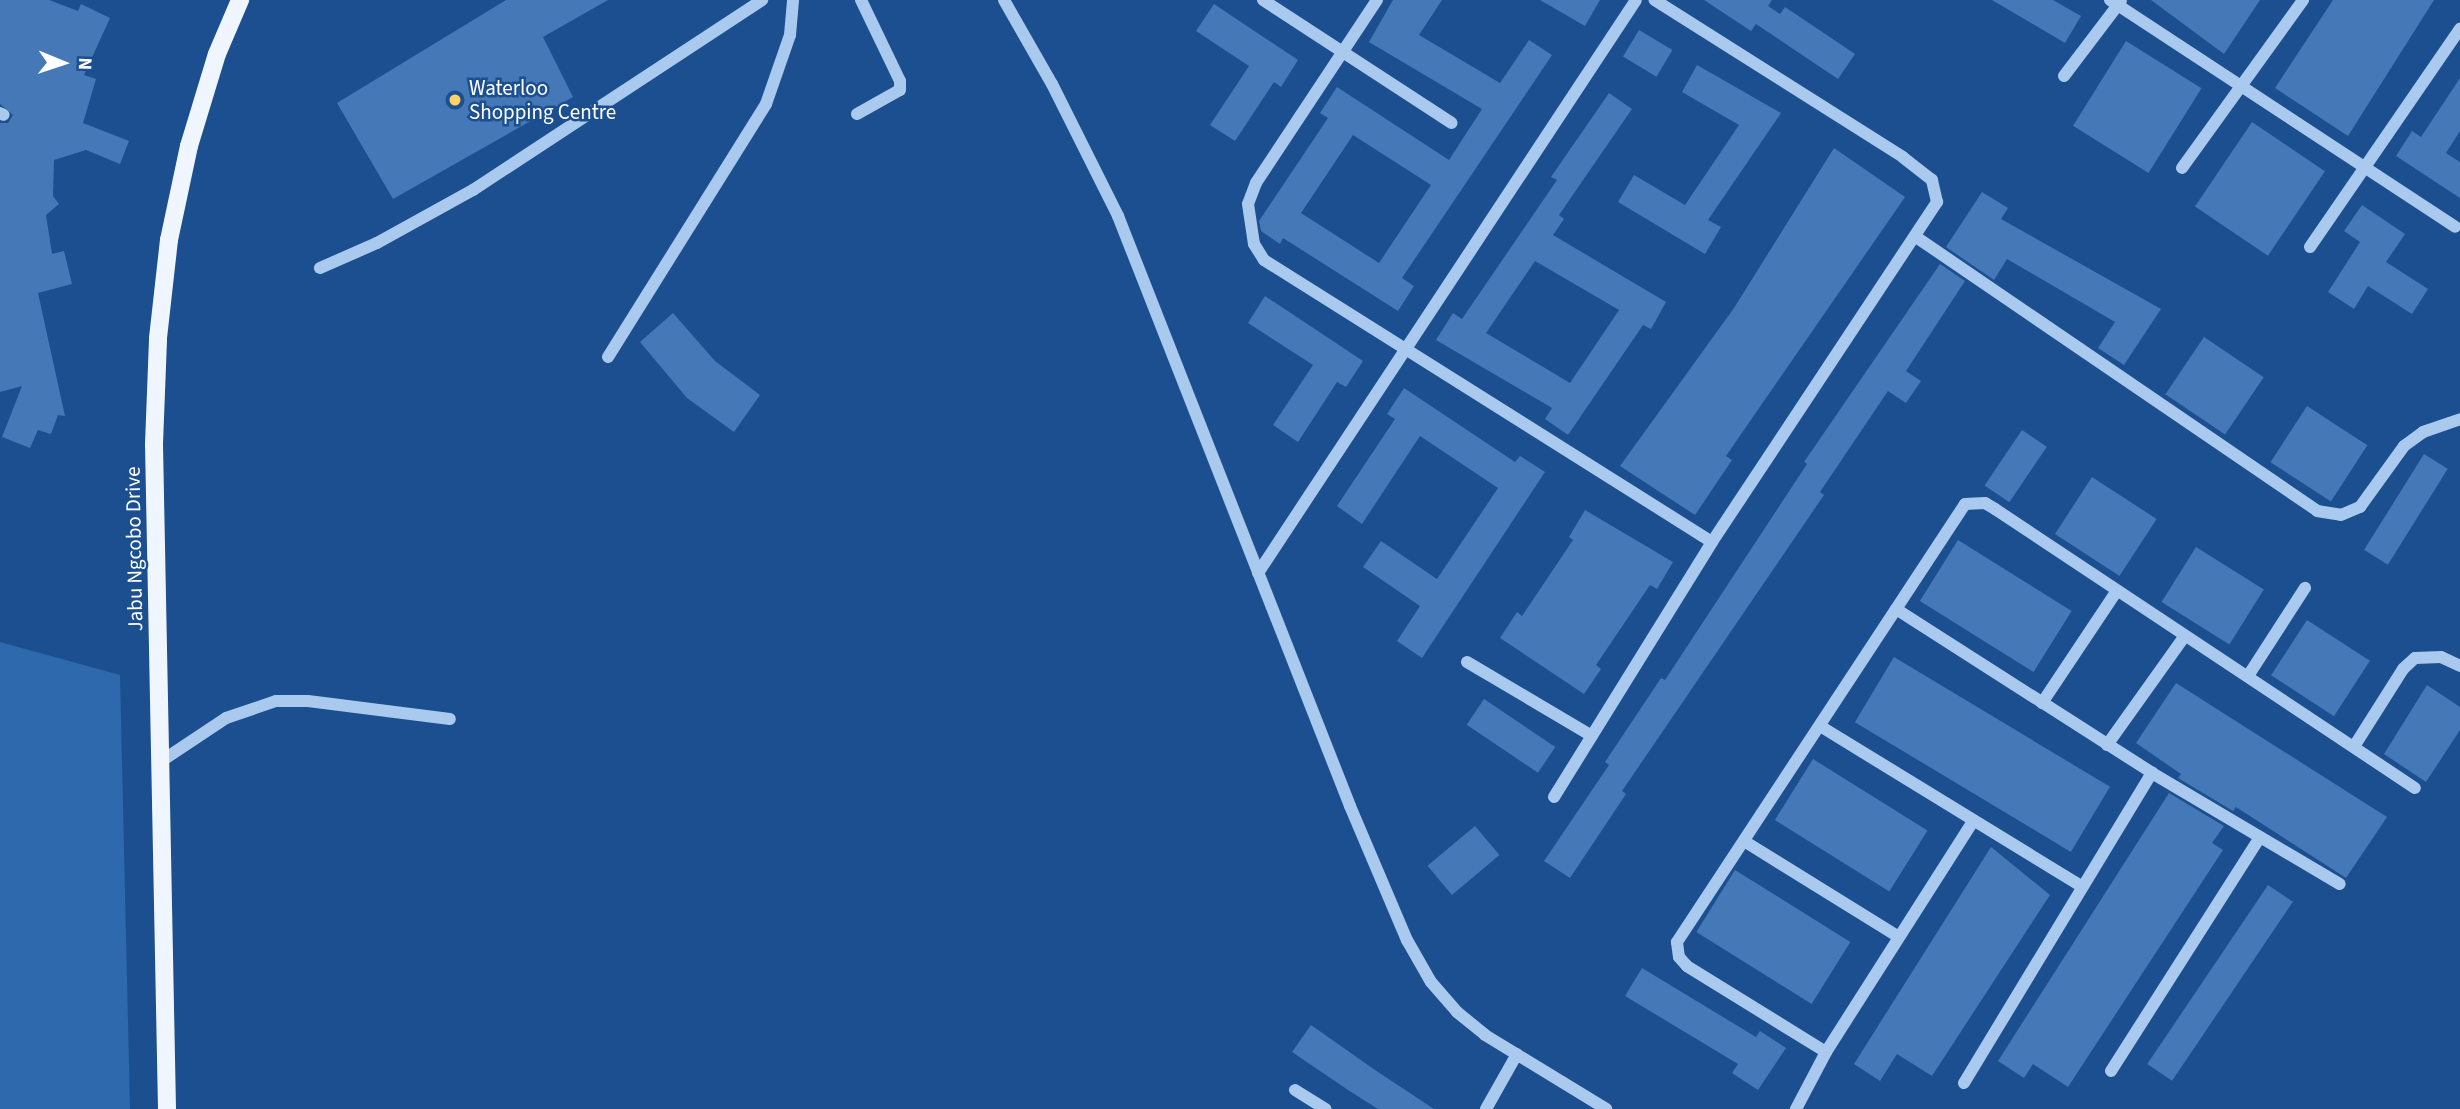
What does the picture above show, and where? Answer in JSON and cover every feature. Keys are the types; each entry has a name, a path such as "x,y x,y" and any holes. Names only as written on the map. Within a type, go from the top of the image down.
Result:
{"main road":[{"name":"Jabu Ngcobo Drive","path":"167,1109 154,443 159,326 169,240 189,146 217,54 240,0"}],"street":[{"path":"320,268 377,243 473,190 762,0"},
{"path":"608,357 766,104 790,35 793,0"},
{"path":"857,114 900,90 900,82 861,0"},
{"path":"1004,0 1052,84 1118,216 1258,573 1407,940 1431,982 1457,1012 1517,1054 1606,1109"},
{"path":"1263,0 1452,123"},
{"path":"1377,0 1256,183 1248,204 1249,223 1264,260 1712,542"},
{"path":"1258,573 1403,349 1636,0"},
{"path":"1554,797 1712,542 1937,202 1932,180 1903,157 1654,0"},
{"path":"2182,168 2303,0"},
{"path":"2064,76 2117,2 2455,228"},
{"path":"2309,247 2367,169 2460,29"},
{"path":"1916,237 2317,511 2342,515 2360,507 2404,446 2423,432 2460,419"},
{"path":"1826,1052 1679,957 1680,931 1820,726 1956,512 1976,503 1995,509 2184,637 2355,745 2415,788"},
{"path":"2248,676 2305,588"},
{"path":"2042,703 2116,592"},
{"path":"1896,609 2152,773 2340,884"},
{"path":"2107,745 2184,637"},
{"path":"2355,745 2403,669 2415,658 2441,657 2460,666"},
{"path":"1467,662 1592,736"},
{"path":"160,762 226,718 276,701 308,701 450,719"},
{"path":"1820,726 2081,886"},
{"path":"1964,1083 2081,886 2152,773"},
{"path":"1796,1109 1826,1052 1973,821"},
{"path":"2111,1071 2260,837"},
{"path":"1744,841 1899,937"},
{"path":"1486,1109 1517,1054"},
{"path":"1295,1090 1325,1109"}],"shaded area":[{"path":"0,642 120,675 130,1109 0,1109"}],"building":[{"path":"0,0 49,0 78,11 81,4 110,18 84,75 96,79 83,123 129,141 120,164 86,150 54,160 53,196 59,204 46,215 52,254 64,251 72,284 38,293 65,416 58,415 51,434 38,430 30,448 2,437 22,386 0,392 0,123 8,123 13,115 0,104"},
{"name":"Waterloo Shopping Centre","path":"506,0 608,0 543,37 573,97 393,199 337,103"},
{"path":"1393,0 1442,0 1419,35 1500,83 1529,40 1552,55 1402,278 1414,286 1398,311 1283,238 1280,244 1261,231 1259,221 1328,118 1320,113 1337,87 1449,160 1482,109 1369,42","holes":["1353,135 1431,185 1379,263 1301,213"]},
{"path":"1540,0 1600,0 1585,26"},
{"path":"1704,0 1772,0 1768,6 1780,14 1785,7 1855,54 1838,79 1756,24 1751,31"},
{"path":"1992,0 2053,0 2081,16 2065,43"},
{"path":"2151,0 2260,0 2224,54"},
{"path":"2333,0 2434,0 2348,136 2275,88"},
{"path":"1214,4 1298,60 1281,87 1274,82 1235,141 1210,125 1249,66 1196,31"},
{"path":"1639,30 1672,50 1656,77 1623,57"},
{"path":"2126,41 2201,88 2148,173 2073,126"},
{"path":"1697,65 1781,113 1708,220 1721,227 1705,254 1618,202 1634,175 1685,205 1739,125 1682,92"},
{"path":"2460,78 2460,131 2446,153 2460,162 2460,198 2396,156 2412,131 2421,137"},
{"path":"1609,93 1632,109 1559,215 1564,219 1553,235 1666,302 1651,329 1643,325 1568,435 1545,419 1552,408 1436,340 1453,313 1462,319 1557,180 1551,177","holes":["1535,261 1619,310 1570,383 1486,333"]},
{"path":"2252,122 2325,171 2268,256 2195,207"},
{"path":"1834,148 1905,197 1726,456 1732,460 1695,515 1620,466 1734,308"},
{"path":"1982,192 2008,208 2001,219 2161,309 2124,365 2098,348 2115,322 2007,259 1994,280 1946,247"},
{"path":"2362,205 2405,234 2386,262 2428,289 2412,314 2368,286 2354,309 2328,292 2360,242 2344,231"},
{"path":"1940,264 1965,281 1906,371 1921,381 1906,403 1888,391 1820,492 1824,495 1622,791 1626,794 1570,878 1544,861 1609,765 1605,762 1661,678 1665,680 1807,464 1804,462"},
{"path":"1265,296 1363,361 1346,387 1337,382 1298,442 1273,425 1313,365 1248,323"},
{"path":"673,313 715,361 760,395 734,432 687,398 640,342"},
{"path":"2204,337 2264,377 2225,434 2165,394"},
{"path":"1404,388 1515,462 1520,456 1545,472 1422,658 1397,641 1420,606 1363,567 1381,541 1437,579 1498,488 1420,436 1362,524 1337,506 1395,419 1387,414"},
{"path":"2307,406 2367,445 2331,501 2271,462"},
{"path":"2022,430 2047,447 2009,502 1985,486"},
{"path":"2424,454 2448,469 2388,565 2364,550"},
{"path":"2092,477 2157,519 2120,576 2055,534"},
{"path":"1585,510 1673,562 1657,589 1650,585 1596,665 1601,669 1584,694 1500,638 1517,612 1522,616 1573,540 1569,537"},
{"path":"1958,540 2072,611 2033,672 1920,601"},
{"path":"2196,547 2264,589 2229,645 2162,602"},
{"path":"2307,620 2370,661 2334,716 2271,675"},
{"path":"1894,657 2110,787 2071,852 1855,722"},
{"path":"2176,683 2387,817 2346,878 2236,807 2233,811 2178,778 2181,774 2136,743"},
{"path":"2427,685 2460,707 2460,730 2426,782 2384,754"},
{"path":"1484,699 1555,747 1538,773 1467,725"},
{"path":"1813,759 1927,831 1889,892 1775,820"},
{"path":"2169,793 2224,826 2212,843 2223,850 2068,1087 2033,1064 2024,1078 1998,1061"},
{"path":"1475,826 1499,855 1452,895 1428,866"},
{"path":"1991,847 2050,895 1932,1076 1897,1054 1880,1081 1854,1064"},
{"path":"1735,870 1850,942 1812,1004 1696,932"},
{"path":"2268,885 2293,902 2172,1081 2147,1064"},
{"path":"1642,968 1756,1037 1760,1031 1786,1048 1758,1090 1732,1073 1738,1064 1625,996"},
{"path":"1311,1025 1434,1109 1378,1109 1292,1052"}],"place":[{"name":"Waterloo Shopping Centre","path":"455,100"}]}
